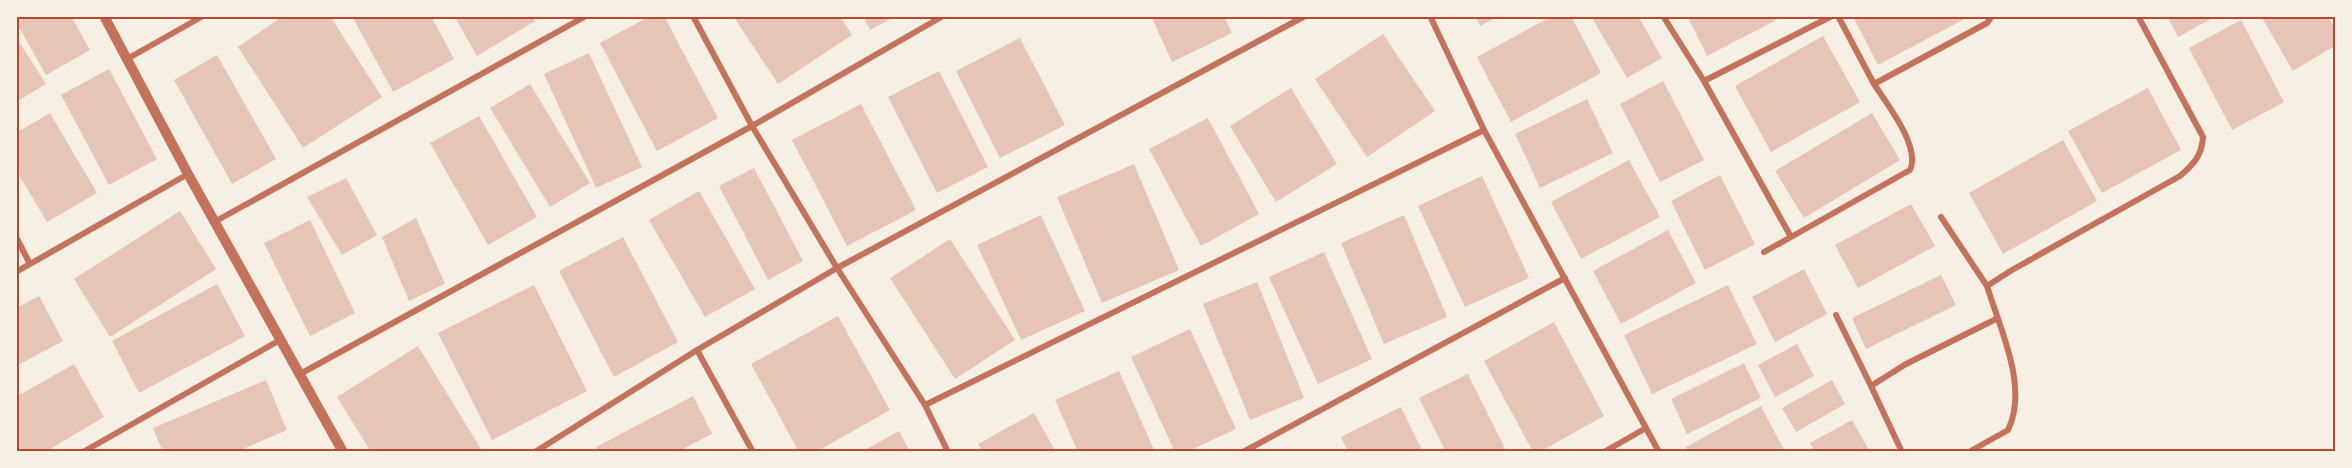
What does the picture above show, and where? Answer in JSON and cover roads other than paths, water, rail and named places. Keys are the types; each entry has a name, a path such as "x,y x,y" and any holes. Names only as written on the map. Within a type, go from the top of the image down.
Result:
{"street":[{"path":"104,16 188,174 343,452"},
{"path":"127,58 203,16"},
{"path":"216,221 586,16"},
{"path":"693,16 752,126 837,268 925,405 948,452"},
{"path":"300,374 752,126 943,16"},
{"path":"535,452 548,448 697,350 837,268 1305,16"},
{"path":"1430,16 1484,130 1659,452"},
{"path":"1663,16 1704,81 1791,237"},
{"path":"1704,81 1832,16"},
{"path":"1764,252 1910,170 1913,163 1908,142 1838,16"},
{"path":"1874,84 1987,23 1992,16"},
{"path":"1987,286 2180,176 2200,156 2204,137 2138,16"},
{"path":"925,405 1484,130"},
{"path":"16,272 188,174"},
{"path":"1941,217 1987,286 2009,354 2016,388 2015,410 2008,430 1969,452"},
{"path":"16,237 30,264"},
{"path":"1243,452 1565,278"},
{"path":"1836,315 1902,452"},
{"path":"1871,386 1906,364 1998,318"},
{"path":"83,452 280,340"},
{"path":"697,350 753,452"},
{"path":"1604,452 1646,428"}]}
